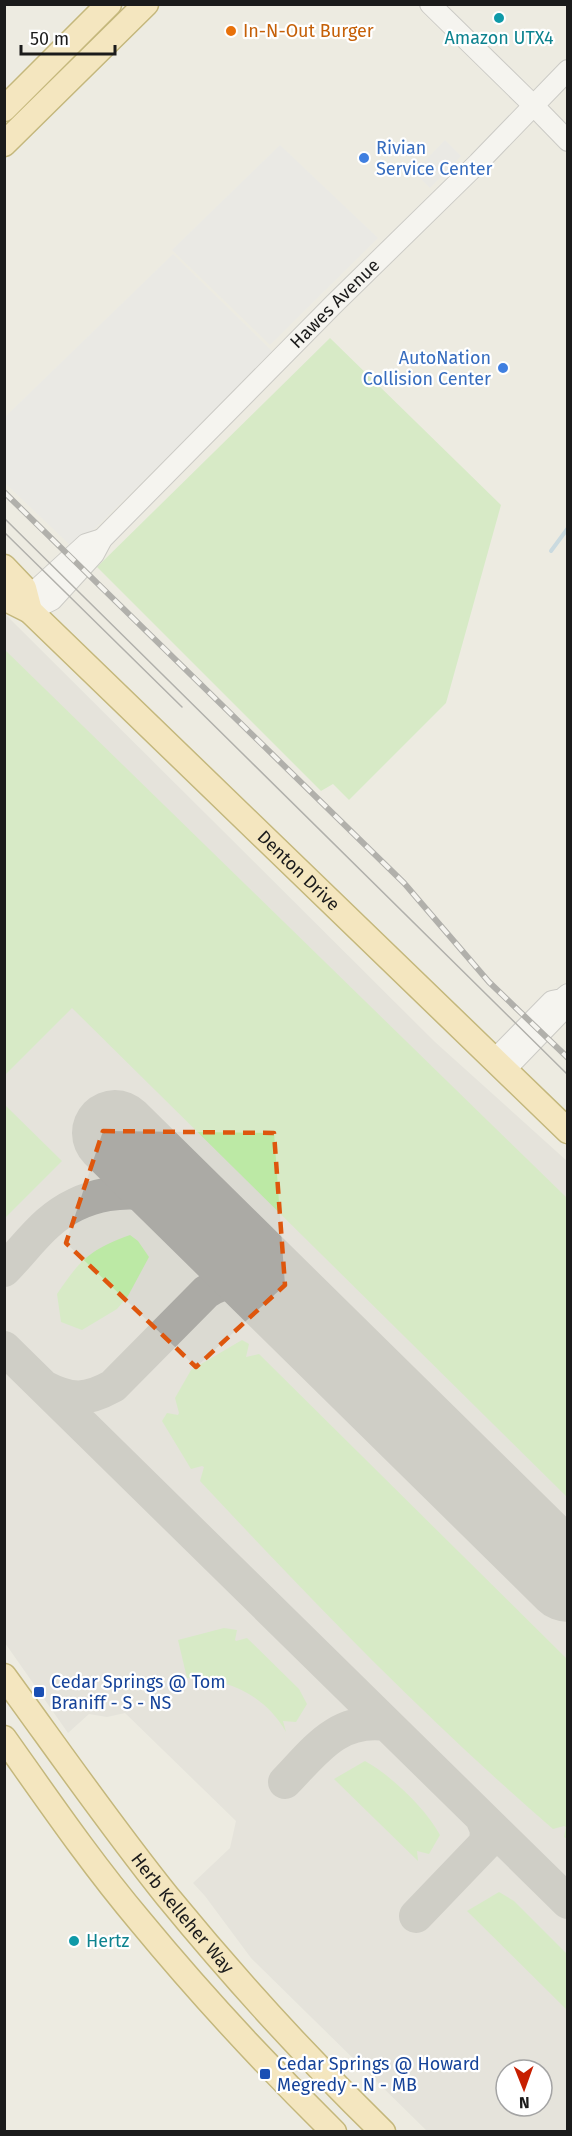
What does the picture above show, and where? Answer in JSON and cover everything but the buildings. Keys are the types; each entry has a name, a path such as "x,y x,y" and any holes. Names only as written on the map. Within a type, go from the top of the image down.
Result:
{"main road":[{"path":"4,109 109,4"},
{"path":"4,144 132,9"},
{"name":"Denton Drive","path":"4,567 24,588 30,610"},
{"name":"Denton Drive","path":"4,594 12,602 30,610 567,1131"},
{"name":"Herb Kelleher Way","path":"5,1678 98,1806 168,1897 259,2004 383,2132"},
{"name":"Herb Kelleher Way","path":"4,1738 139,1920 230,2025 334,2132"}],"street":[{"path":"430,4 567,141"},
{"name":"Hawes Avenue","path":"30,610 52,600 94,554 102,539 334,304 478,163 567,70"},
{"path":"499,1065 552,1001 566,999"}],"highlighted area":[{"path":"103,1131 274,1133 285,1285 196,1367 66,1243"}],"shaded area":[{"path":"445,140 461,156 430,188 414,172"},
{"path":"280,145 378,238 270,345 172,250"},
{"path":"173,254 274,353 74,549 5,483 4,418"},
{"path":"4,613 435,1042 567,1161 567,2131 427,2131 251,1958 193,1883 230,1848 236,1821 125,1713 107,1717 89,1714 68,1733 5,1643"}],"green space":[{"path":"330,338 501,505 446,703 349,800 333,784 321,791 97,567"},
{"path":"4,649 567,1198 567,1497 72,1008 5,1075"},
{"path":"4,1104 62,1161 5,1218 4,1218"},
{"path":"130,1235 138,1241 149,1257 128,1296 117,1309 82,1330 61,1322 57,1294 73,1272 95,1251"},
{"path":"242,1340 249,1344 246,1357 259,1354 567,1659 567,1839 564,1837 566,1827 553,1829 461,1746 328,1616 200,1481 204,1467 191,1469 162,1421 167,1413 178,1415 175,1398 191,1370"},
{"path":"224,1628 237,1630 236,1641 247,1638 299,1689 307,1704 296,1722 283,1721 286,1732 278,1719 257,1699 217,1681 187,1678 178,1640"},
{"path":"365,1761 407,1794 426,1814 440,1835 429,1854 417,1851 418,1861 334,1779"},
{"path":"499,1892 514,1901 567,1954 567,2010 467,1911"}],"waterway":[{"path":"551,551 568,528"}],"taxiway":[{"path":"4,1270 48,1223 61,1213 91,1198 108,1194 141,1193 173,1201 197,1214"},
{"path":"44,1387 62,1395 86,1397 113,1386 206,1292 228,1282 248,1282 257,1285 286,1302"},
{"path":"4,1348 568,1902"},
{"path":"285,1782 318,1748 341,1731 369,1723 386,1724"},
{"path":"416,1916 486,1843 487,1830 482,1818"}],"runway":[{"path":"115,1133 568,1579"}],"tram line":[{"path":"4,518 568,1075"},
{"path":"4,532 182,707"}],"railway":[{"path":"4,492 404,883 489,982 568,1058"}],"place":[{"name":"Amazon UTX4","path":"499,18"},
{"name":"In-N-Out Burger","path":"231,31"},
{"name":"Rivian Service Center","path":"364,158"},
{"name":"AutoNation Collision Center","path":"503,368"},
{"name":"Cedar Springs @ Tom Braniff - S - NS","path":"39,1692"},
{"name":"Hertz","path":"74,1941"},
{"name":"Cedar Springs @ Howard Megredy - N - MB","path":"265,2074"}]}
